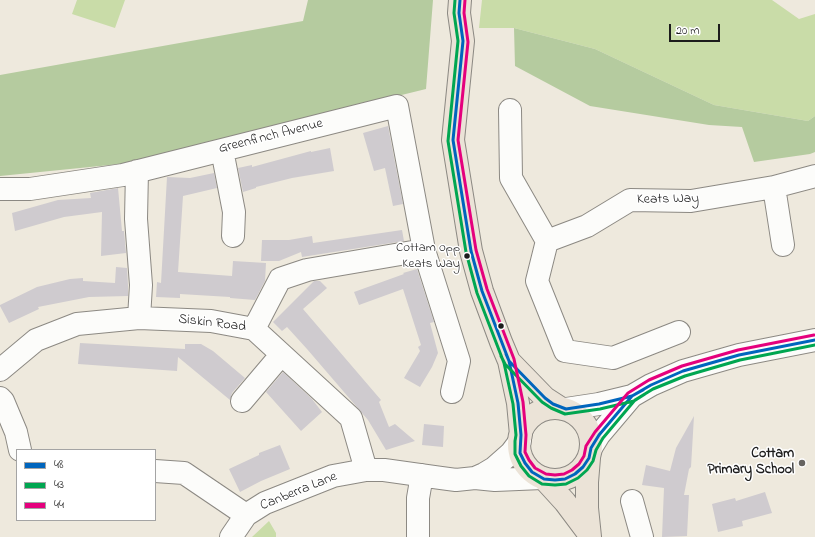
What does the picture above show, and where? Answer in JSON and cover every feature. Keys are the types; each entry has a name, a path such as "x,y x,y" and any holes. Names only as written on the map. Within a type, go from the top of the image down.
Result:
{"main road":[{"path":"460,0 459,13 463,42 453,140 471,252 482,291 509,361 518,403 520,420 520,453 532,472 543,478 557,491 590,536"},
{"path":"509,361 545,398 577,415 586,424 591,436 587,495 590,536"},
{"path":"520,438 525,425 532,417 541,411 552,408 564,409"},
{"path":"543,478 555,480 565,479 575,474 583,467 590,453"}],"street":[{"name":"Greenfinch Avenue","path":"0,190 30,189 123,175 397,106 424,250 459,361 452,392"},
{"path":"510,110 511,178 547,242 537,281 565,351 613,358 679,332"},
{"path":"222,150 234,212 233,236"},
{"path":"137,171 136,218 141,285 139,318"},
{"name":"Keats Way","path":"547,242 587,226 630,200 691,202 774,187 815,176"},
{"path":"774,187 783,245"},
{"path":"254,330 280,279 307,270 424,250"},
{"name":"Siskin Road","path":"0,370 36,340 77,324 139,318 211,321 254,330 350,418 366,470"},
{"path":"564,409 599,404 632,396 651,385 683,371 739,355 815,340"},
{"path":"242,401 281,355"},
{"path":"590,453 599,435 632,396"},
{"path":"0,398 3,401 16,432 20,449"},
{"name":"Canberra Lane","path":"475,478 494,468 511,453 520,438"},
{"name":"Canberra Lane","path":"231,537 246,516 265,503 334,476 366,470 384,470 456,480 475,478 495,480 543,478"},
{"path":"156,471 184,473 246,516"},
{"path":"418,537 418,498 422,476"},
{"path":"632,501 642,537"}],"green space":[{"path":"77,0 125,0 115,28 72,14"},
{"path":"308,0 433,0 426,89 120,164 0,176 0,75 303,21"},
{"path":"482,0 772,0 799,19 815,14 815,116 808,121 714,105 595,49 514,28 479,28"},
{"path":"514,28 595,49 714,105 808,121 815,116 815,152 754,162 742,127 709,125 590,106 515,66"},
{"path":"269,521 276,533 276,537 252,537"}],"building":[{"path":"388,126 403,204 393,206 385,168 374,171 363,133"},
{"path":"330,148 334,171 292,178 256,187 243,192 238,168 252,165 252,167 311,151"},
{"path":"214,173 217,188 183,196 178,272 232,276 233,261 266,263 265,281 255,300 180,294 180,298 156,297 157,282 161,283 167,177 190,178"},
{"path":"118,188 122,231 124,231 126,253 101,256 102,212 64,217 15,231 12,213 58,200 91,198 90,193"},
{"path":"402,230 404,241 302,257 301,252 279,261 261,261 262,240 289,240 312,236 313,243"},
{"path":"116,267 127,268 128,296 89,297 38,307 39,309 9,323 0,306 37,287 70,279 83,278 83,281 115,283"},
{"path":"417,269 434,322 430,323 438,353 432,367 420,387 404,378 420,351 418,347 421,345 403,289 359,305 354,292"},
{"path":"314,281 320,281 327,288 303,309 381,400 379,402 389,427 395,424 415,441 386,450 368,420 307,349 287,327 282,331 273,322"},
{"path":"80,343 185,349 185,344 201,344 213,351 245,378 232,393 230,400 178,357 177,371 78,364"},
{"path":"283,372 312,399 322,412 301,431 266,392"},
{"path":"694,416 691,467 689,469 684,495 689,495 687,536 662,537 664,488 642,485 646,465 670,471 676,448"},
{"path":"424,424 444,426 443,447 422,445"},
{"path":"280,445 290,469 261,481 240,492 229,469 259,455 259,453"},
{"path":"765,492 772,513 742,521 743,526 718,532 712,504 735,498 736,501"}],"transit line":[{"name":"43","path":"455,0 454,13 458,41 448,141 466,252 477,293 504,363 513,404 516,435 515,454 521,466 529,476 542,484 555,485 566,484 578,478 587,470 593,461 596,450 603,438 635,400 653,389 685,376 740,360 815,345"},
{"name":"48","path":"460,0 459,13 463,41 453,140 471,251 482,291 509,361 518,403 521,435 520,453 532,472 544,479 555,480 565,479 575,474 583,467 589,458 591,448 599,435 632,396 651,385 683,371 739,355 815,340"},
{"name":"44","path":"465,0 464,13 468,42 458,140 476,250 487,289 514,359 523,402 526,435 525,452 535,468 546,474 555,475 564,474 572,470 579,464 584,456 586,446 595,432 628,393 649,380 682,366 738,350 814,335"},
{"name":"48","path":"506,354 509,361 545,398 553,404 566,409 599,404 632,396 643,390"},
{"name":"43","path":"501,356 505,364 542,402 565,414 600,409 634,401 645,394"}],"place":[{"name":"Cottam opp Keats Way","path":"467,256"},
{"name":"Cottam Primary School","path":"802,463"}]}
